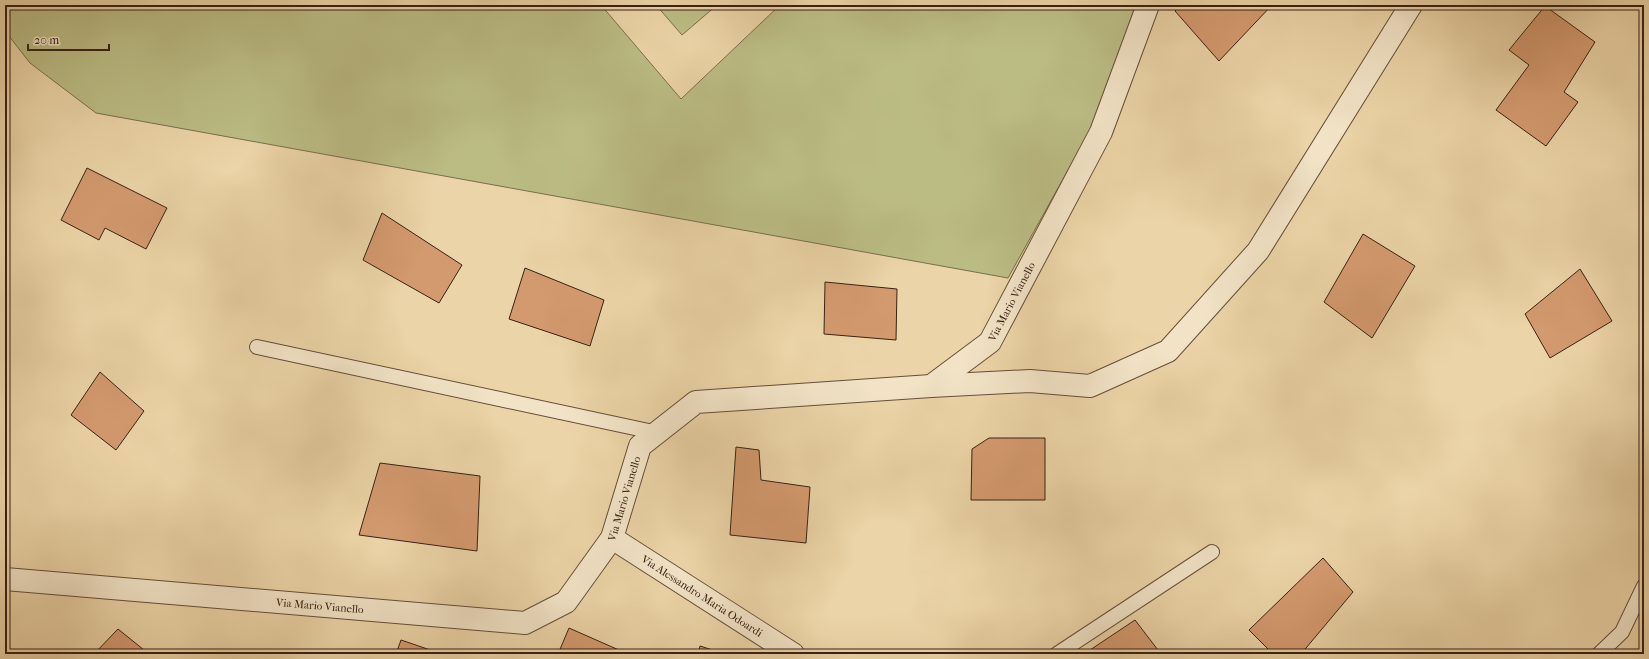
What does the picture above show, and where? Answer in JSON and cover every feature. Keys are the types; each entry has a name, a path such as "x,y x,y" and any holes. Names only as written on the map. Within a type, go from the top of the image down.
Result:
{"street":[{"name":"Via Mario Vianello","path":"5,579 525,623 566,602 612,538 640,446 696,402 931,386 990,342 1101,132 1148,5"},
{"path":"931,386 1030,381 1090,386 1168,351 1258,251 1411,5"},
{"name":"Via Alessandro Maria Odoardi","path":"612,538 793,654"}],"lane":[{"path":"257,346 658,433"},
{"path":"1057,654 1212,552"},
{"path":"1599,654 1622,632 1644,586"}],"green space":[{"path":"5,5 601,5 681,99 780,5 1139,5 1092,127 1008,278 96,113 30,63 5,31"},
{"path":"656,5 717,5 682,35"}],"building":[{"path":"1181,5 1272,5 1219,61 1175,11"},
{"path":"1545,6 1595,42 1564,92 1578,102 1546,146 1496,110 1529,65 1509,50"},
{"path":"87,168 167,208 146,249 105,228 99,240 61,220"},
{"path":"382,213 462,265 439,303 363,260"},
{"path":"1363,234 1415,266 1372,338 1324,302"},
{"path":"525,268 604,300 590,346 509,319"},
{"path":"1580,269 1612,321 1550,358 1525,314"},
{"path":"825,282 897,289 896,340 824,334"},
{"path":"100,372 144,411 116,450 71,415"},
{"path":"989,438 1045,438 1045,500 971,500 972,449"},
{"path":"736,447 759,450 761,480 810,487 806,543 730,535"},
{"path":"380,463 480,476 477,551 359,535"},
{"path":"1323,558 1353,592 1301,654 1273,654 1249,630"},
{"path":"1135,620 1161,654 1084,654"},
{"path":"569,628 628,654 558,654"},
{"path":"118,629 149,654 94,654"},
{"path":"401,640 442,654 396,654"},
{"path":"700,646 725,654 698,654"}]}
